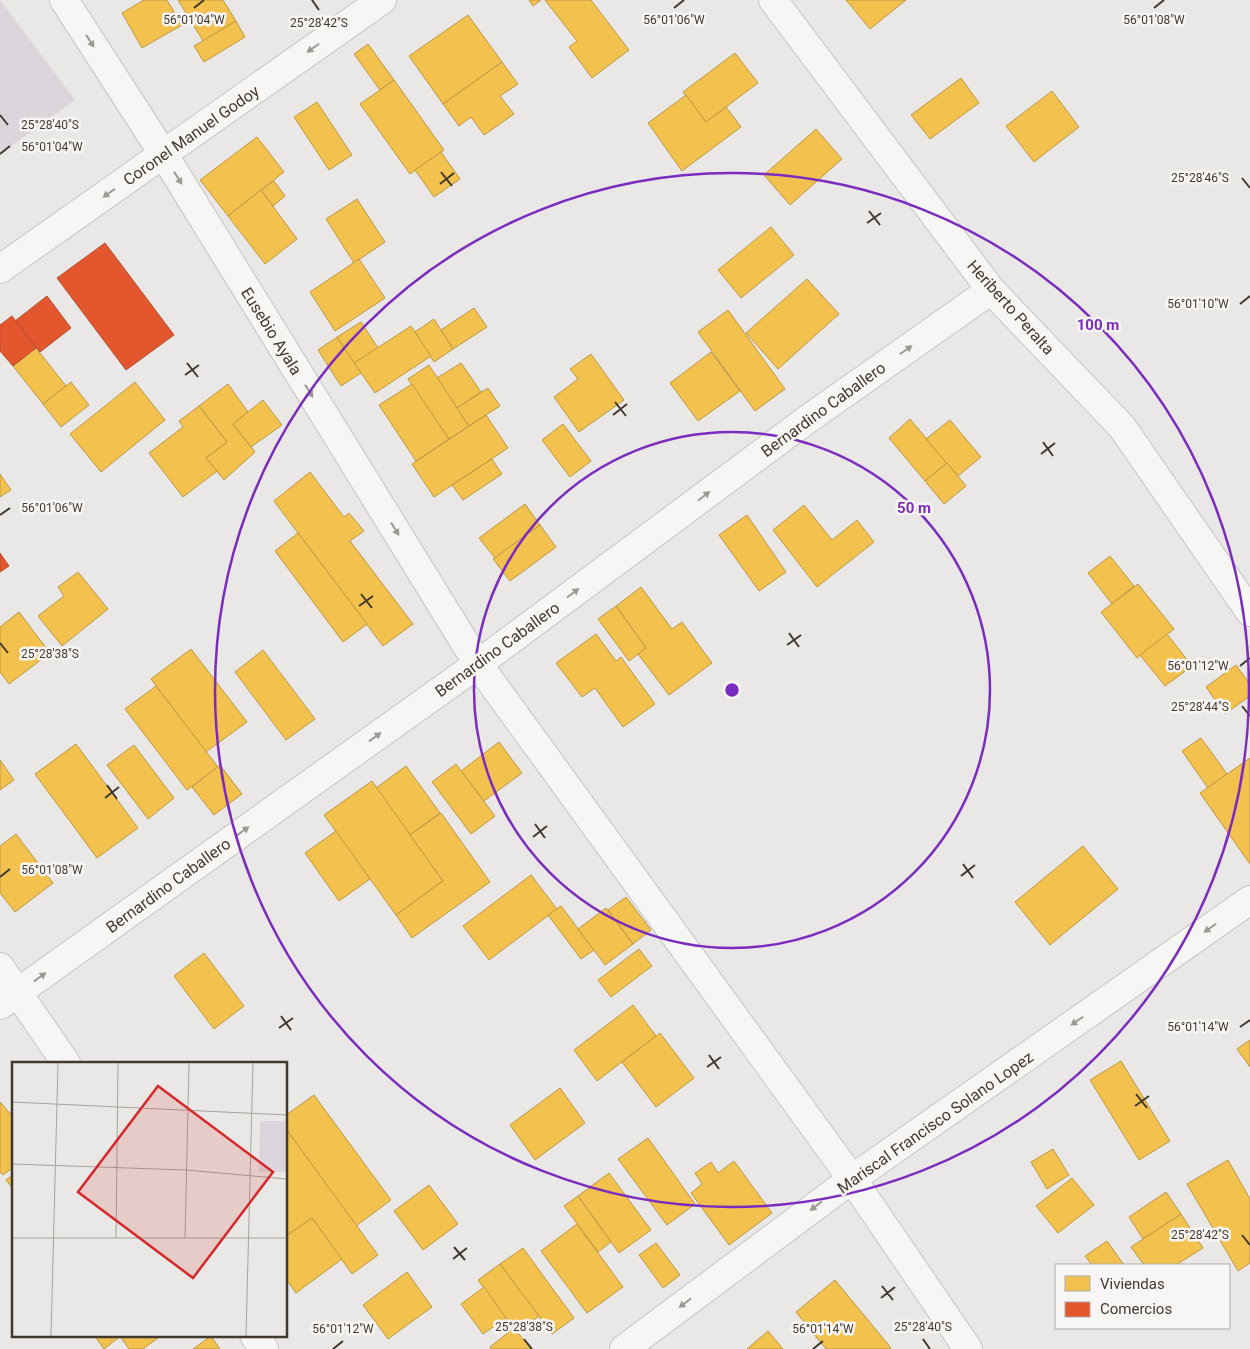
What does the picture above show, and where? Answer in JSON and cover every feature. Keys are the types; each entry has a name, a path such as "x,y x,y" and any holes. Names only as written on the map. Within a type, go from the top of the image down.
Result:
{"street":[{"name":"Eusebio Ayala","path":"64,0 164,155 478,664 852,1179 968,1349"},
{"name":"Coronel Manuel Godoy","path":"0,269 382,0"},
{"name":"Heriberto Peralta","path":"773,0 991,290 1122,427 1250,612"},
{"name":"Bernardino Caballero","path":"9,999 478,664 808,419 991,290"},
{"name":"Mariscal Francisco Solano Lopez","path":"624,1349 852,1179 1250,900"},
{"path":"0,967 9,999 65,1062"},
{"path":"255,1336 264,1349"}],"shaded area":[{"path":"0,0 75,100 0,154"}],"building: Viviendas":[{"path":"144,0 167,0 182,25 142,48 122,13"},
{"path":"178,0 223,0 236,21 203,41"},
{"path":"529,0 541,0 533,6"},
{"path":"545,0 591,0 629,50 592,78 569,47 577,41"},
{"path":"846,0 906,0 870,29"},
{"path":"468,15 502,62 443,104 409,56"},
{"path":"236,21 245,37 204,62 194,46"},
{"path":"368,44 394,80 380,90 354,54"},
{"path":"735,53 758,83 706,122 683,92"},
{"path":"502,62 518,84 500,96 514,114 484,135 471,117 459,126 443,104"},
{"path":"961,78 979,103 930,139 911,115"},
{"path":"394,80 444,150 410,174 360,104"},
{"path":"1052,91 1079,127 1034,162 1006,126"},
{"path":"686,95 706,122 726,107 741,127 682,171 648,123"},
{"path":"317,102 352,155 329,170 294,117"},
{"path":"816,129 842,159 790,205 764,175"},
{"path":"257,137 284,172 228,216 200,180"},
{"path":"441,152 460,179 434,197 415,170"},
{"path":"274,181 285,196 273,206 261,190"},
{"path":"261,190 297,239 265,264 228,216"},
{"path":"357,199 385,242 354,263 326,219"},
{"path":"771,227 794,255 741,298 718,270"},
{"path":"359,259 385,298 335,331 310,292"},
{"path":"807,279 839,314 778,369 746,333"},
{"path":"474,308 487,327 453,349 441,330"},
{"path":"728,310 785,389 755,411 698,332"},
{"path":"434,319 453,349 434,362 415,332"},
{"path":"361,322 378,348 354,363 337,337"},
{"path":"411,326 431,356 375,393 354,363"},
{"path":"337,337 361,373 341,386 318,350"},
{"path":"36,348 66,386 43,404 13,366"},
{"path":"711,352 740,391 698,421 670,383"},
{"path":"591,354 624,400 579,432 554,397 578,379 570,369"},
{"path":"461,363 481,392 457,408 437,378"},
{"path":"429,365 469,426 449,439 408,379"},
{"path":"71,382 89,405 61,427 43,404"},
{"path":"135,382 165,420 101,472 70,434"},
{"path":"228,384 248,412 233,424 255,452 224,480 206,458 227,442 199,406"},
{"path":"412,384 449,439 416,461 379,405"},
{"path":"488,388 500,406 469,426 457,408"},
{"path":"263,400 282,425 251,447 233,424"},
{"path":"199,406 227,442 206,458 217,471 183,497 149,453 183,427 179,421"},
{"path":"486,415 508,448 434,497 412,464"},
{"path":"910,419 947,463 925,481 889,438"},
{"path":"950,420 981,457 958,476 926,439"},
{"path":"563,424 591,461 570,477 542,440"},
{"path":"492,459 502,474 463,500 452,485"},
{"path":"947,463 966,486 944,504 925,481"},
{"path":"310,472 344,517 349,513 364,531 350,541 413,624 383,646 274,501"},
{"path":"0,474 11,490 0,497"},
{"path":"525,504 540,525 495,558 479,538"},
{"path":"804,505 832,540 857,520 874,542 817,587 773,530"},
{"path":"747,515 786,572 759,591 719,535"},
{"path":"540,525 556,547 510,581 493,559"},
{"path":"298,533 367,624 343,642 275,551"},
{"path":"1110,556 1134,586 1112,604 1088,573"},
{"path":"78,572 108,609 62,646 38,616 64,596 58,587"},
{"path":"1138,584 1174,629 1137,658 1101,612"},
{"path":"641,587 672,629 682,622 712,663 669,695 638,654 646,648 616,606"},
{"path":"616,606 646,648 629,661 598,619"},
{"path":"19,612 50,653 9,684 0,672 0,627"},
{"path":"596,634 616,661 621,657 655,704 623,727 595,688 582,697 556,663"},
{"path":"1167,634 1192,666 1165,686 1140,655"},
{"path":"191,649 247,722 206,752 151,679"},
{"path":"263,650 315,719 286,740 235,672"},
{"path":"1236,665 1250,684 1250,696 1225,714 1206,687"},
{"path":"156,686 218,767 187,790 125,709"},
{"path":"1201,738 1227,774 1208,788 1182,751"},
{"path":"499,742 522,773 484,801 461,771"},
{"path":"76,744 138,828 97,858 35,774"},
{"path":"134,745 174,798 148,819 107,765"},
{"path":"1250,758 1250,864 1200,793"},
{"path":"0,760 14,780 0,790"},
{"path":"456,764 495,816 471,834 432,782"},
{"path":"220,765 242,794 214,815 192,787"},
{"path":"406,766 440,813 410,835 376,788"},
{"path":"372,781 443,881 396,915 324,815"},
{"path":"441,813 490,882 412,938 396,915 443,881 410,835"},
{"path":"336,831 370,879 339,901 305,853"},
{"path":"16,834 53,883 15,912 0,893 0,846"},
{"path":"1083,846 1118,889 1050,945 1015,902"},
{"path":"531,875 557,909 489,960 463,926"},
{"path":"626,897 651,930 633,944 608,910"},
{"path":"561,906 594,950 581,959 548,915"},
{"path":"606,908 633,944 605,965 578,929"},
{"path":"639,949 652,966 611,997 598,980"},
{"path":"204,953 244,1006 214,1029 174,976"},
{"path":"633,1005 656,1036 597,1081 574,1050"},
{"path":"660,1033 694,1078 656,1107 622,1062"},
{"path":"1250,1040 1250,1067 1237,1049"},
{"path":"1121,1061 1170,1141 1139,1160 1090,1080"},
{"path":"560,1088 585,1123 535,1160 510,1125"},
{"path":"314,1095 391,1200 356,1226 288,1132 288,1114"},
{"path":"0,1102 12,1116 12,1168 3,1175 0,1172"},
{"path":"288,1132 378,1255 352,1274 312,1218 288,1235"},
{"path":"648,1138 695,1204 667,1225 618,1159"},
{"path":"1053,1149 1069,1175 1047,1189 1031,1162"},
{"path":"1228,1160 1250,1199 1250,1263 1238,1271 1187,1184"},
{"path":"734,1161 772,1213 729,1245 691,1193 702,1184 695,1173 711,1162 718,1173"},
{"path":"609,1173 651,1230 619,1253 578,1196"},
{"path":"12,1176 12,1188 6,1180"},
{"path":"1072,1178 1094,1205 1058,1233 1036,1206"},
{"path":"429,1185 458,1224 423,1250 394,1211"},
{"path":"1166,1192 1181,1214 1143,1239 1129,1217"},
{"path":"578,1196 611,1242 598,1252 564,1206"},
{"path":"1181,1214 1203,1248 1178,1264 1143,1264 1131,1247"},
{"path":"312,1218 342,1259 296,1293 288,1282 288,1235"},
{"path":"577,1224 623,1287 587,1313 541,1251"},
{"path":"1107,1241 1123,1264 1091,1264 1085,1256"},
{"path":"656,1243 680,1275 663,1288 639,1255"},
{"path":"523,1248 574,1318 552,1334 500,1264"},
{"path":"500,1264 539,1316 516,1333 478,1280"},
{"path":"407,1272 432,1307 388,1339 363,1305"},
{"path":"835,1280 891,1348 826,1349 796,1312"},
{"path":"484,1287 506,1318 483,1334 461,1304"},
{"path":"514,1328 531,1349 491,1349 490,1347"},
{"path":"768,1331 783,1349 747,1349"},
{"path":"95,1336 121,1336 104,1349"},
{"path":"120,1336 161,1336 143,1349 129,1349"},
{"path":"211,1336 220,1349 193,1349"}],"building: Comercios":[{"path":"105,243 174,335 126,370 57,278"},
{"path":"47,296 71,328 40,352 15,321"},
{"path":"12,316 36,348 13,366 0,351 0,325"},
{"path":"0,553 9,566 0,572"}]}
